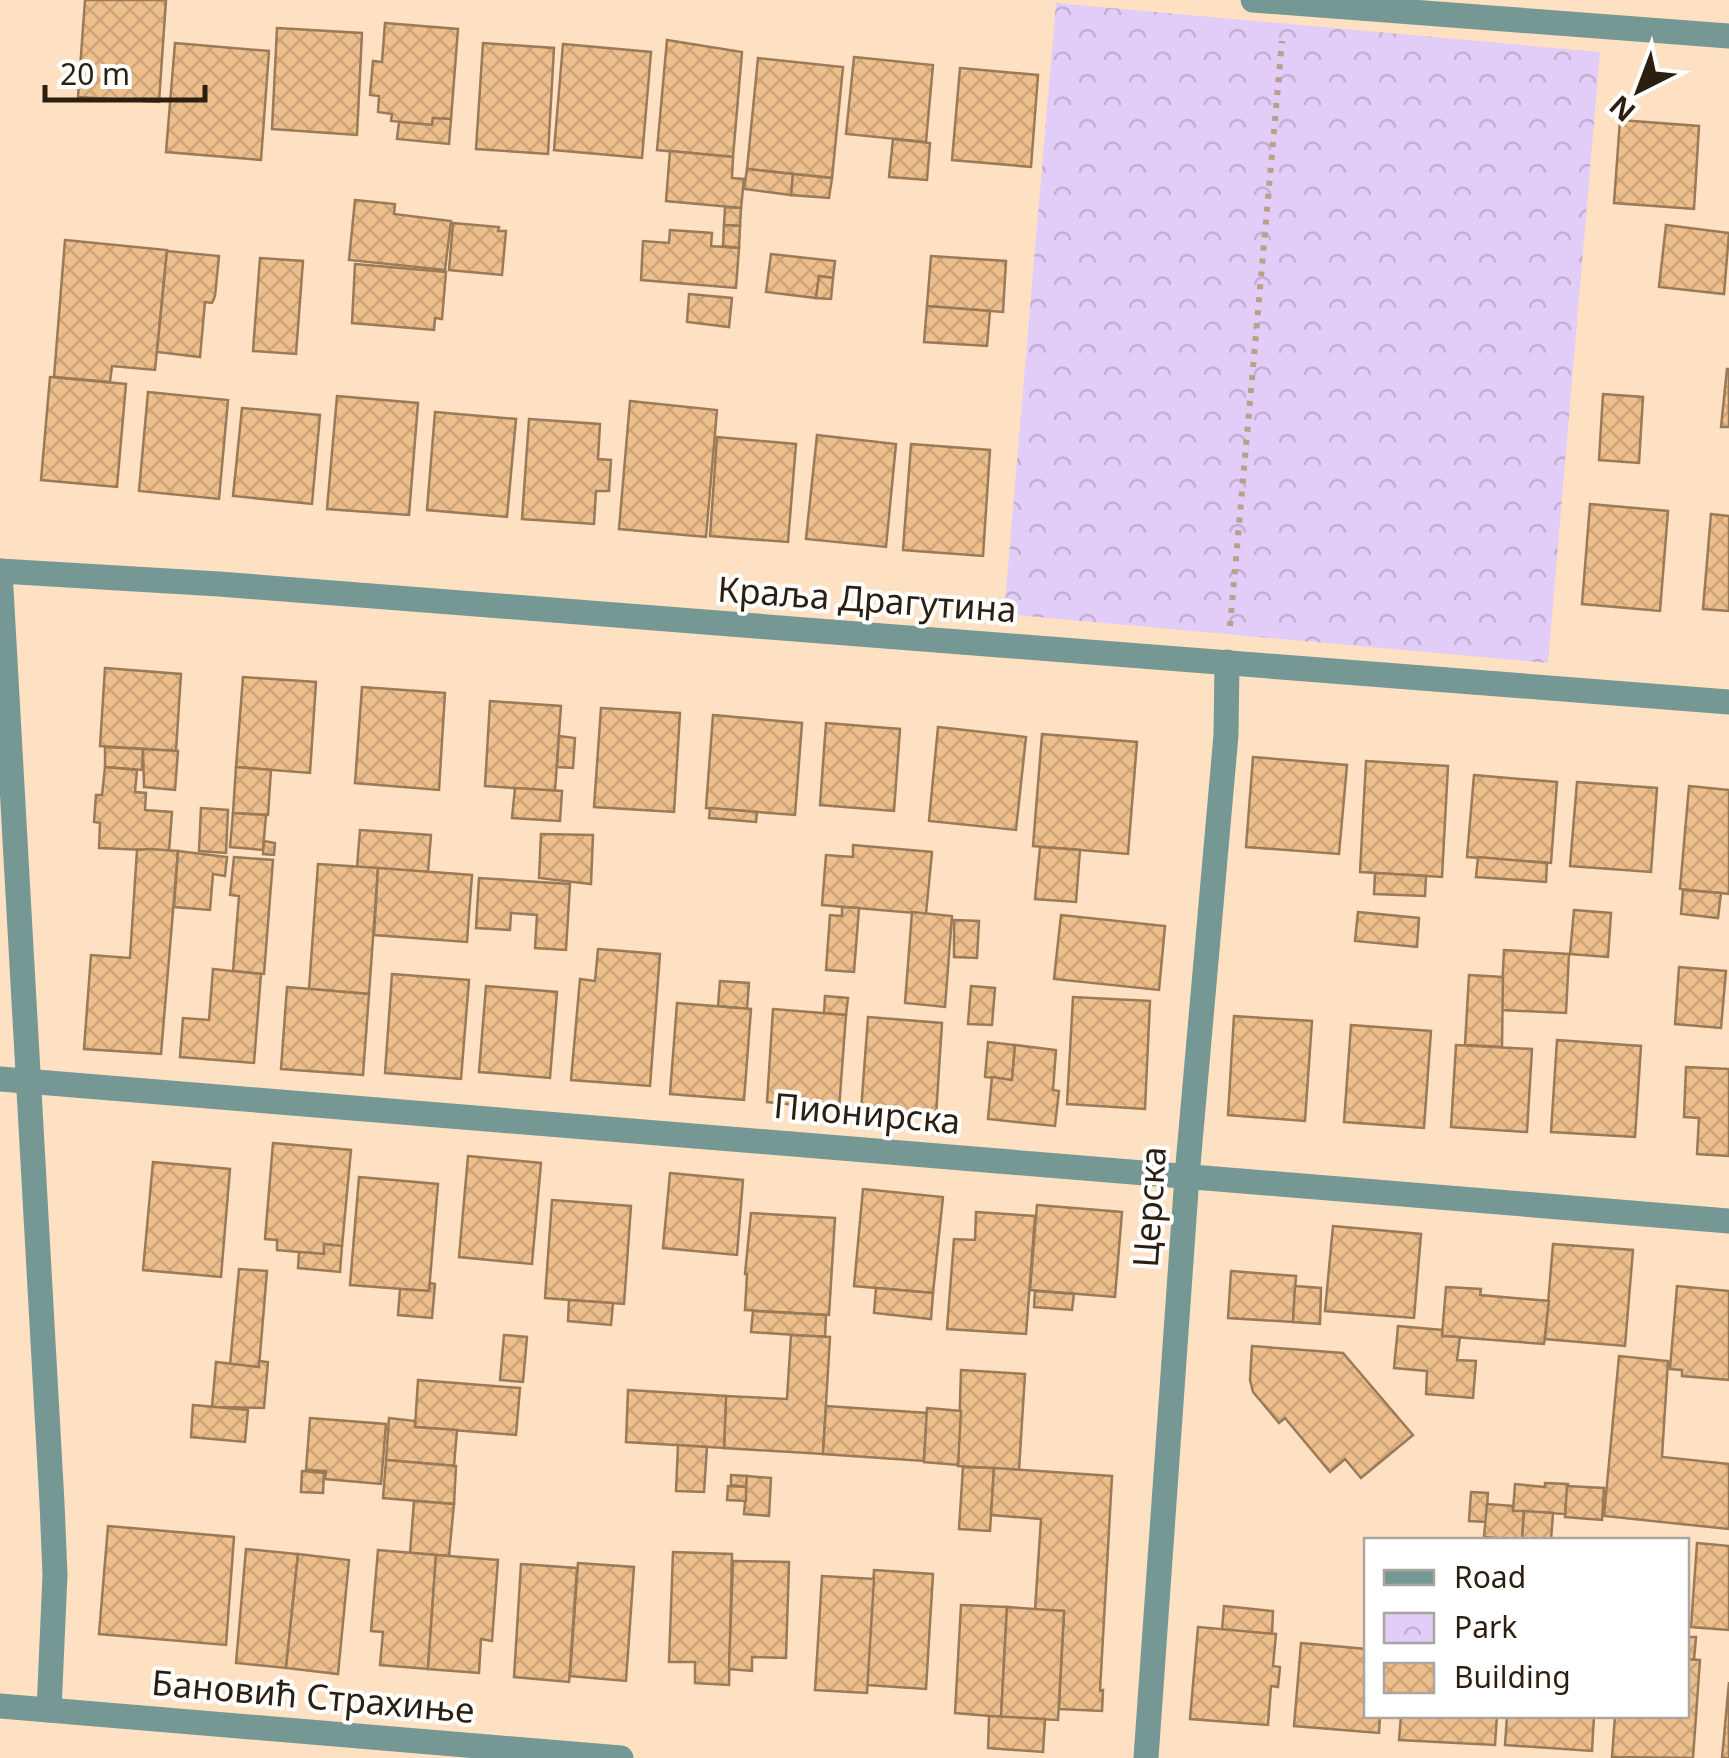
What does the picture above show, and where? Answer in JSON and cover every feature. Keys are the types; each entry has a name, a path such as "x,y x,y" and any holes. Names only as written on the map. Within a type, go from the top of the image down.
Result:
{"street":[{"path":"1254,0 1729,36"},
{"path":"0,571 54,1539 49,1710"},
{"name":"Краља Драгутина","path":"0,571 219,584 1729,702"},
{"name":"Церска","path":"1146,1758 1187,1176 1226,734 1227,662"},
{"name":"Пионирска","path":"0,1078 1729,1220"},
{"name":"Бановић Страхиње","path":"0,1706 621,1758"}],"path":[{"path":"1227,662 1286,2"}],"green space":[{"path":"1056,3 1600,52 1548,663 1004,614"}],"building":[{"path":"85,0 166,0 159,102 78,97"},
{"path":"385,23 458,29 451,119 433,118 432,125 391,121 392,114 378,112 379,96 370,95 373,61 382,62"},
{"path":"277,28 362,33 357,135 272,129"},
{"path":"667,40 742,52 733,157 657,150"},
{"path":"175,43 269,51 261,160 166,152"},
{"path":"483,43 554,48 548,154 476,149"},
{"path":"563,44 651,52 642,158 554,150"},
{"path":"854,57 933,65 926,142 846,134"},
{"path":"758,58 843,67 832,178 747,169"},
{"path":"960,68 1038,75 1031,167 952,160"},
{"path":"433,118 451,119 449,144 397,139 399,122 432,125"},
{"path":"1620,120 1699,126 1694,209 1614,203"},
{"path":"893,139 930,143 927,180 889,177"},
{"path":"670,151 733,157 732,178 744,179 741,208 666,201"},
{"path":"747,169 793,174 791,195 744,189"},
{"path":"793,174 832,178 829,198 791,195"},
{"path":"355,200 395,204 394,214 451,221 445,270 349,260"},
{"path":"725,207 741,208 740,226 724,225"},
{"path":"453,223 506,231 502,275 449,270"},
{"path":"724,225 740,226 739,248 723,246"},
{"path":"1666,225 1729,233 1724,294 1659,287"},
{"path":"670,230 712,233 711,246 739,248 736,288 641,280 643,241 669,243"},
{"path":"65,240 167,250 155,370 112,366 110,382 54,377"},
{"path":"167,251 219,256 215,296 212,303 205,302 200,357 157,352"},
{"path":"771,254 835,261 833,278 819,276 816,298 766,292"},
{"path":"931,256 1006,261 1003,312 927,306"},
{"path":"260,258 303,261 296,354 253,351"},
{"path":"355,264 446,272 442,319 435,318 434,330 352,323"},
{"path":"819,276 833,278 831,299 816,298"},
{"path":"689,294 732,298 729,327 687,322"},
{"path":"927,306 990,311 987,346 924,342"},
{"path":"1727,369 1729,427 1721,427"},
{"path":"50,377 126,384 117,487 41,480"},
{"path":"148,392 228,400 219,499 139,491"},
{"path":"1603,394 1643,397 1639,463 1599,460"},
{"path":"337,396 418,403 409,515 327,509"},
{"path":"630,401 717,410 706,537 619,529"},
{"path":"242,408 320,415 312,504 233,496"},
{"path":"435,412 516,419 507,517 427,510"},
{"path":"529,419 600,424 598,459 611,460 609,491 596,491 594,524 522,519"},
{"path":"817,435 896,444 886,547 806,539"},
{"path":"717,437 796,444 788,542 710,536"},
{"path":"911,444 990,450 983,556 903,550"},
{"path":"1590,504 1668,511 1660,611 1582,604"},
{"path":"1711,514 1729,516 1729,611 1703,609"},
{"path":"105,668 181,674 176,751 100,746"},
{"path":"243,677 316,682 310,773 236,767"},
{"path":"362,687 445,693 439,790 355,783"},
{"path":"490,701 561,706 555,791 485,786"},
{"path":"601,708 680,713 674,812 594,807"},
{"path":"713,715 802,723 795,815 706,808"},
{"path":"826,723 900,729 894,811 820,805"},
{"path":"938,727 1026,737 1016,830 929,821"},
{"path":"1042,734 1137,742 1128,854 1033,846"},
{"path":"559,736 575,738 573,768 557,767"},
{"path":"105,747 143,749 142,770 105,767"},
{"path":"143,749 178,751 175,790 144,787"},
{"path":"1253,757 1347,765 1339,854 1246,847"},
{"path":"1366,761 1448,766 1442,877 1360,872"},
{"path":"105,767 137,770 135,792 146,793 145,810 172,812 169,851 99,848 100,823 94,822 96,795 102,795"},
{"path":"236,767 271,770 268,815 233,813"},
{"path":"1474,775 1557,782 1551,863 1467,857"},
{"path":"1577,782 1657,788 1651,872 1570,866"},
{"path":"1689,786 1729,790 1729,894 1680,889"},
{"path":"515,788 562,791 560,821 512,818"},
{"path":"201,808 228,810 226,853 199,851"},
{"path":"710,808 757,812 756,822 709,818"},
{"path":"233,813 266,815 263,850 230,847"},
{"path":"360,830 431,835 428,872 357,867"},
{"path":"541,834 593,835 591,884 539,878"},
{"path":"264,841 275,843 274,855 263,854"},
{"path":"853,845 932,852 926,914 822,905 826,855 853,857"},
{"path":"1040,847 1080,850 1076,902 1035,899"},
{"path":"137,850 178,851 161,1054 84,1049 91,955 130,958"},
{"path":"178,851 227,857 225,876 213,874 210,910 174,907"},
{"path":"234,857 273,860 264,974 233,971 239,896 230,895"},
{"path":"1478,857 1547,863 1546,882 1476,877"},
{"path":"318,864 378,868 369,994 309,989"},
{"path":"378,868 472,875 467,942 374,935"},
{"path":"1375,873 1426,876 1425,896 1374,894"},
{"path":"479,878 570,884 566,950 535,948 537,915 511,913 510,930 476,928"},
{"path":"1683,890 1721,893 1718,918 1681,914"},
{"path":"842,907 859,908 854,972 826,970 830,915 842,916"},
{"path":"1574,910 1611,913 1608,957 1570,954"},
{"path":"912,912 952,916 945,1007 905,1003"},
{"path":"1358,912 1419,918 1417,947 1355,941"},
{"path":"1061,915 1165,926 1159,990 1054,979"},
{"path":"954,920 979,921 977,958 954,957"},
{"path":"598,949 660,954 650,1086 571,1080 580,979 595,981"},
{"path":"1504,950 1569,954 1566,1013 1501,1010"},
{"path":"1679,967 1726,971 1721,1028 1675,1024"},
{"path":"213,969 261,974 254,1063 180,1057 183,1018 209,1020"},
{"path":"392,974 469,980 461,1079 385,1073"},
{"path":"1469,975 1503,977 1502,1047 1465,1045"},
{"path":"720,981 749,983 747,1009 718,1006"},
{"path":"486,986 557,992 550,1078 479,1072"},
{"path":"971,986 995,988 992,1025 968,1024"},
{"path":"287,987 369,994 363,1075 281,1069"},
{"path":"825,996 848,998 846,1015 824,1013"},
{"path":"1073,997 1150,1001 1145,1109 1067,1104"},
{"path":"677,1003 751,1009 744,1100 670,1094"},
{"path":"773,1009 846,1015 839,1109 767,1102"},
{"path":"1234,1016 1312,1021 1305,1121 1228,1115"},
{"path":"868,1017 942,1023 936,1116 861,1111"},
{"path":"1351,1025 1431,1031 1424,1128 1344,1122"},
{"path":"1557,1040 1641,1046 1635,1137 1551,1132"},
{"path":"988,1042 1015,1045 1012,1080 985,1077"},
{"path":"1015,1045 1056,1050 1053,1090 1059,1091 1055,1126 988,1119 992,1077 1012,1080"},
{"path":"1456,1045 1532,1049 1527,1132 1451,1127"},
{"path":"1686,1067 1729,1069 1729,1156 1697,1154 1699,1118 1684,1117"},
{"path":"273,1143 351,1150 342,1246 324,1244 324,1254 277,1250 277,1240 265,1239"},
{"path":"468,1156 541,1163 532,1264 459,1257"},
{"path":"153,1162 230,1169 221,1277 143,1270"},
{"path":"670,1173 743,1180 737,1255 663,1248"},
{"path":"359,1177 438,1184 429,1291 350,1285"},
{"path":"863,1189 943,1197 933,1293 854,1286"},
{"path":"552,1200 631,1206 624,1304 545,1298"},
{"path":"1037,1205 1122,1212 1115,1297 1030,1290"},
{"path":"976,1212 1035,1216 1026,1334 947,1329 954,1239 975,1240"},
{"path":"751,1213 835,1218 829,1315 745,1310"},
{"path":"1333,1226 1421,1234 1414,1318 1325,1311"},
{"path":"324,1244 342,1246 340,1272 298,1268 299,1252 324,1254"},
{"path":"1553,1244 1633,1250 1625,1346 1545,1339"},
{"path":"239,1269 267,1271 259,1367 230,1365"},
{"path":"1231,1271 1296,1276 1293,1322 1228,1318"},
{"path":"430,1283 435,1284 432,1318 398,1315 400,1289 429,1291"},
{"path":"1295,1286 1321,1288 1320,1324 1293,1322"},
{"path":"1677,1286 1729,1291 1729,1380 1682,1376 1682,1370 1670,1369"},
{"path":"1446,1287 1481,1289 1480,1295 1549,1301 1544,1344 1442,1336"},
{"path":"876,1288 933,1293 931,1319 874,1313"},
{"path":"1035,1291 1074,1294 1072,1310 1034,1307"},
{"path":"569,1300 613,1303 611,1325 568,1321"},
{"path":"753,1311 826,1315 825,1337 751,1332"},
{"path":"1398,1326 1442,1330 1442,1336 1460,1337 1457,1360 1476,1361 1473,1398 1426,1394 1427,1371 1394,1368"},
{"path":"504,1335 527,1337 523,1382 500,1380"},
{"path":"791,1335 830,1337 823,1454 724,1448 726,1396 787,1399"},
{"path":"1252,1346 1343,1353 1413,1435 1361,1478 1345,1459 1330,1472 1285,1418 1279,1423 1253,1392"},
{"path":"1619,1356 1668,1361 1662,1457 1729,1464 1729,1529 1604,1516"},
{"path":"259,1361 268,1362 264,1408 212,1407 216,1362 259,1367"},
{"path":"961,1370 1025,1374 1019,1470 958,1466"},
{"path":"418,1380 520,1388 516,1435 415,1427"},
{"path":"628,1390 726,1396 724,1448 626,1442"},
{"path":"193,1405 248,1410 245,1442 191,1437"},
{"path":"826,1406 927,1413 924,1461 823,1454"},
{"path":"927,1408 961,1411 958,1465 924,1462"},
{"path":"310,1418 386,1424 381,1484 325,1479 326,1471 306,1470"},
{"path":"389,1418 415,1421 415,1427 457,1430 454,1466 386,1460"},
{"path":"678,1445 707,1447 704,1492 676,1491"},
{"path":"386,1460 456,1466 454,1504 383,1498"},
{"path":"963,1467 994,1468 990,1531 959,1529"},
{"path":"994,1468 1112,1476 1102,1711 1059,1709 1064,1611 1035,1610 1041,1519 991,1515"},
{"path":"302,1471 324,1473 323,1493 301,1492"},
{"path":"731,1475 747,1476 746,1487 731,1485"},
{"path":"747,1476 771,1478 769,1516 744,1514"},
{"path":"1545,1483 1568,1484 1565,1514 1513,1511 1515,1484 1545,1487"},
{"path":"728,1486 746,1487 746,1501 727,1500"},
{"path":"1567,1486 1604,1488 1602,1520 1565,1517"},
{"path":"1471,1492 1488,1493 1486,1522 1469,1521"},
{"path":"414,1501 454,1504 449,1556 410,1553"},
{"path":"1487,1504 1524,1511 1522,1538 1484,1537"},
{"path":"1524,1511 1553,1513 1551,1538 1522,1538"},
{"path":"108,1526 234,1537 226,1645 99,1634"},
{"path":"1697,1543 1729,1546 1729,1630 1691,1627"},
{"path":"246,1549 298,1554 286,1668 236,1663"},
{"path":"378,1550 436,1555 428,1669 380,1665 383,1632 371,1631"},
{"path":"673,1552 732,1554 729,1685 695,1683 695,1662 669,1662"},
{"path":"298,1554 349,1560 338,1674 286,1668"},
{"path":"436,1555 498,1560 492,1641 481,1639 479,1673 428,1669"},
{"path":"733,1561 789,1562 786,1658 752,1657 752,1671 729,1669"},
{"path":"578,1563 634,1567 626,1681 570,1676"},
{"path":"521,1564 577,1568 569,1682 514,1677"},
{"path":"874,1570 933,1574 926,1689 867,1685"},
{"path":"822,1576 874,1579 867,1693 815,1690"},
{"path":"961,1605 1007,1607 1001,1717 955,1713"},
{"path":"1224,1606 1273,1611 1272,1634 1222,1630"},
{"path":"1007,1607 1064,1611 1058,1720 1001,1717"},
{"path":"1198,1627 1276,1634 1273,1666 1280,1667 1278,1687 1271,1686 1268,1725 1190,1719"},
{"path":"1689,1637 1696,1637 1694,1660 1689,1659"},
{"path":"1301,1643 1364,1649 1364,1718 1380,1718 1379,1733 1294,1726"},
{"path":"1689,1659 1700,1660 1693,1758 1612,1757 1615,1718 1689,1718"},
{"path":"1729,1682 1729,1758 1722,1758"},
{"path":"989,1716 1045,1719 1043,1752 988,1748"},
{"path":"1401,1718 1497,1718 1495,1745 1399,1740"},
{"path":"1507,1718 1594,1718 1592,1751 1505,1745"}]}
